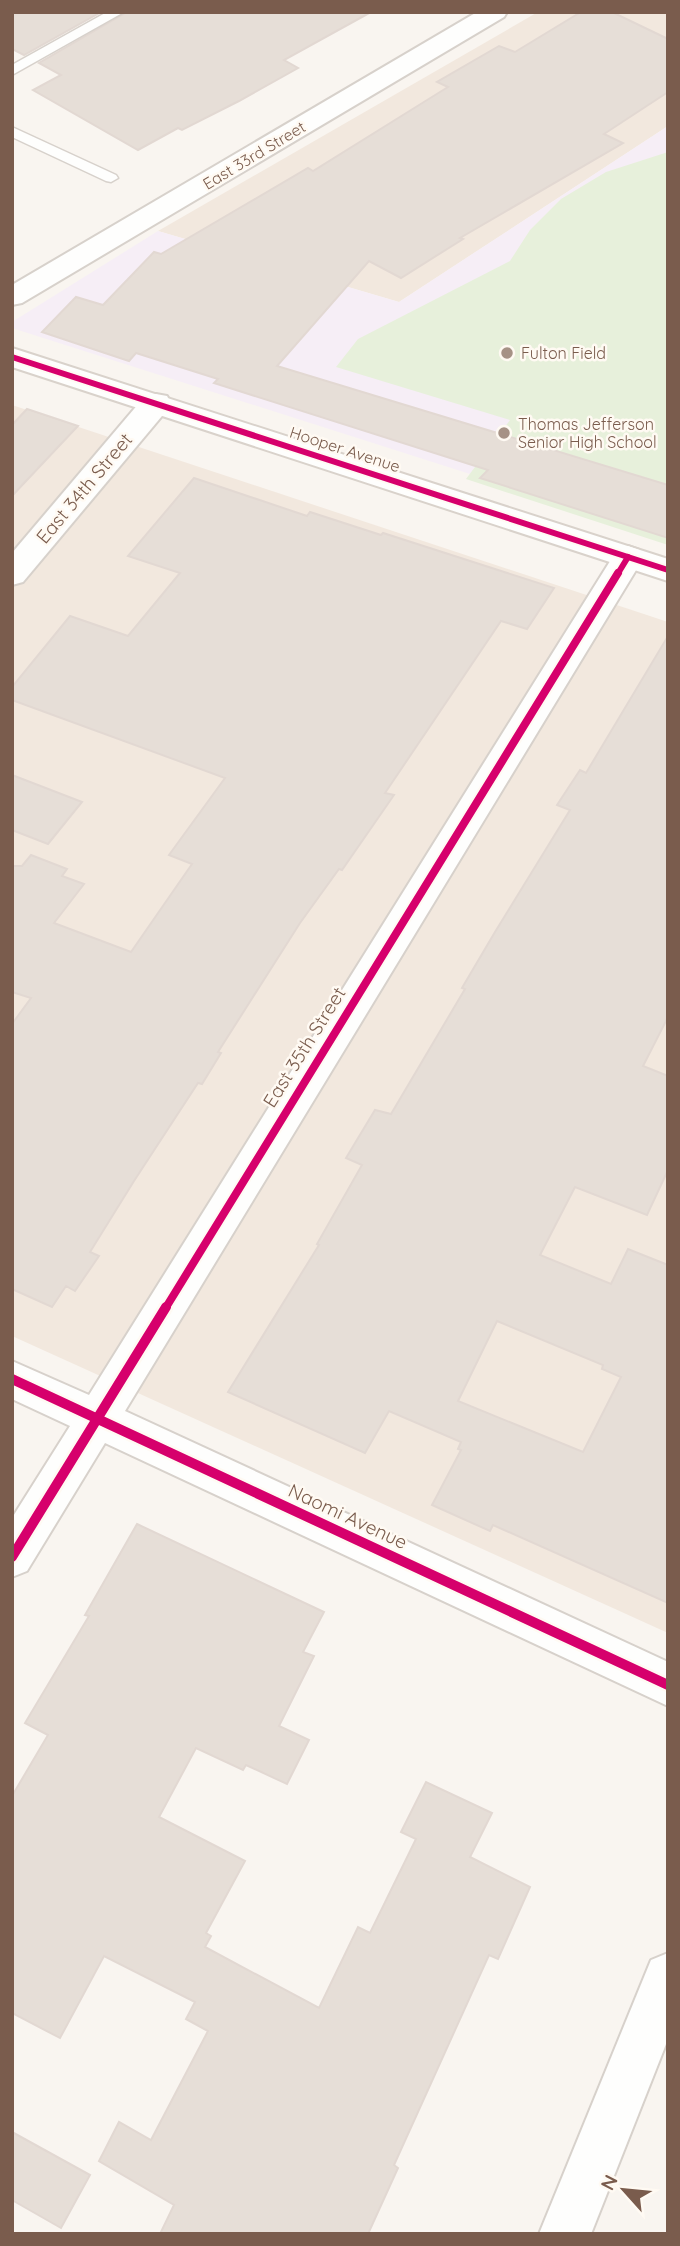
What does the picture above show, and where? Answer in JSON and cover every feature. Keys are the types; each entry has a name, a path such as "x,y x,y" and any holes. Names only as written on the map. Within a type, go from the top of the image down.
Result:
{"street":[{"name":"East 33rd Street","path":"12,297 495,12"},
{"name":"Hooper Avenue","path":"12,357 668,570"},
{"name":"East 34th Street","path":"12,574 156,402"},
{"name":"East 35th Street","path":"12,1557 628,557"},
{"name":"Naomi Avenue","path":"12,1379 668,1685"},
{"path":"565,2234 668,1977"}],"lane":[{"path":"12,71 117,12"},
{"path":"12,131 111,178"}],"shaded area":[{"path":"538,12 668,12 668,126 399,302 158,231"},
{"name":"Thomas Jefferson Senior High School","path":"668,126 668,537 12,328 12,322 158,231 399,302"},
{"path":"12,405 668,622 668,1633 12,1336"}],"green space":[{"name":"Fulton Field","path":"668,152 668,545 466,479 510,420 336,367 358,339 510,261 530,230 561,199 606,172"}],"building":[{"path":"12,12 101,12 24,55 12,49"},
{"path":"127,12 371,12 284,60 298,68 239,101 182,130 178,128 138,150 33,90 61,75 39,63"},
{"path":"581,12 612,12 668,39 668,92 604,134 623,143 460,238 463,239 401,278 369,261 277,366 668,485 668,538 480,478 488,470 214,383 218,379 136,353 129,361 42,332 76,297 103,305 154,252 161,254 308,168 313,171 448,87 437,82 499,46 515,52"},
{"path":"27,409 78,426 12,496 12,425"},
{"path":"194,478 307,516 310,512 381,535 383,533 554,588 527,629 501,621 385,793 394,795 342,870 339,869 300,923 218,1052 221,1053 202,1084 198,1083 134,1181 90,1252 99,1256 75,1291 66,1286 52,1307 12,1289 12,1024 31,998 12,992 12,866 22,866 31,855 67,869 62,876 84,884 54,923 131,952 192,864 169,855 225,778 12,700 12,687 70,616 128,636 180,573 128,556"},
{"path":"668,636 668,1017 643,1066 668,1076 668,1170 647,1215 575,1187 540,1255 611,1284 628,1249 668,1265 668,1603 493,1525 490,1531 432,1505 461,1450 458,1449 461,1442 389,1411 365,1453 228,1392 319,1245 317,1244 362,1165 346,1158 375,1110 391,1114 465,989 462,988 570,810 557,805 580,770 586,773","holes":["497,1321 603,1365 602,1369 621,1377 583,1452 458,1401"]},
{"path":"12,775 82,802 48,844 12,830"},
{"path":"137,1524 324,1612 303,1652 314,1656 279,1726 309,1740 287,1784 246,1765 243,1770 196,1748 159,1817 245,1861 206,1933 211,1936 205,1947 319,2008 358,1927 370,1933 416,1839 401,1832 426,1782 492,1813 470,1857 530,1887 498,1959 489,1955 394,2165 398,2168 368,2234 160,2234 174,2205 99,2161 119,2122 151,2140 208,2031 186,2019 195,2002 104,1956 60,2038 12,2013 12,1796 48,1735 25,1723 89,1616 85,1615"},
{"path":"12,2132 90,2175 61,2228 12,2200"}],"cycle path":[{"path":"12,357 668,570"},
{"path":"12,1557 628,557"},
{"path":"12,1379 668,1685"}],"place":[{"name":"Fulton Field","path":"507,353"},
{"name":"Thomas Jefferson Senior High School","path":"504,433"}]}
